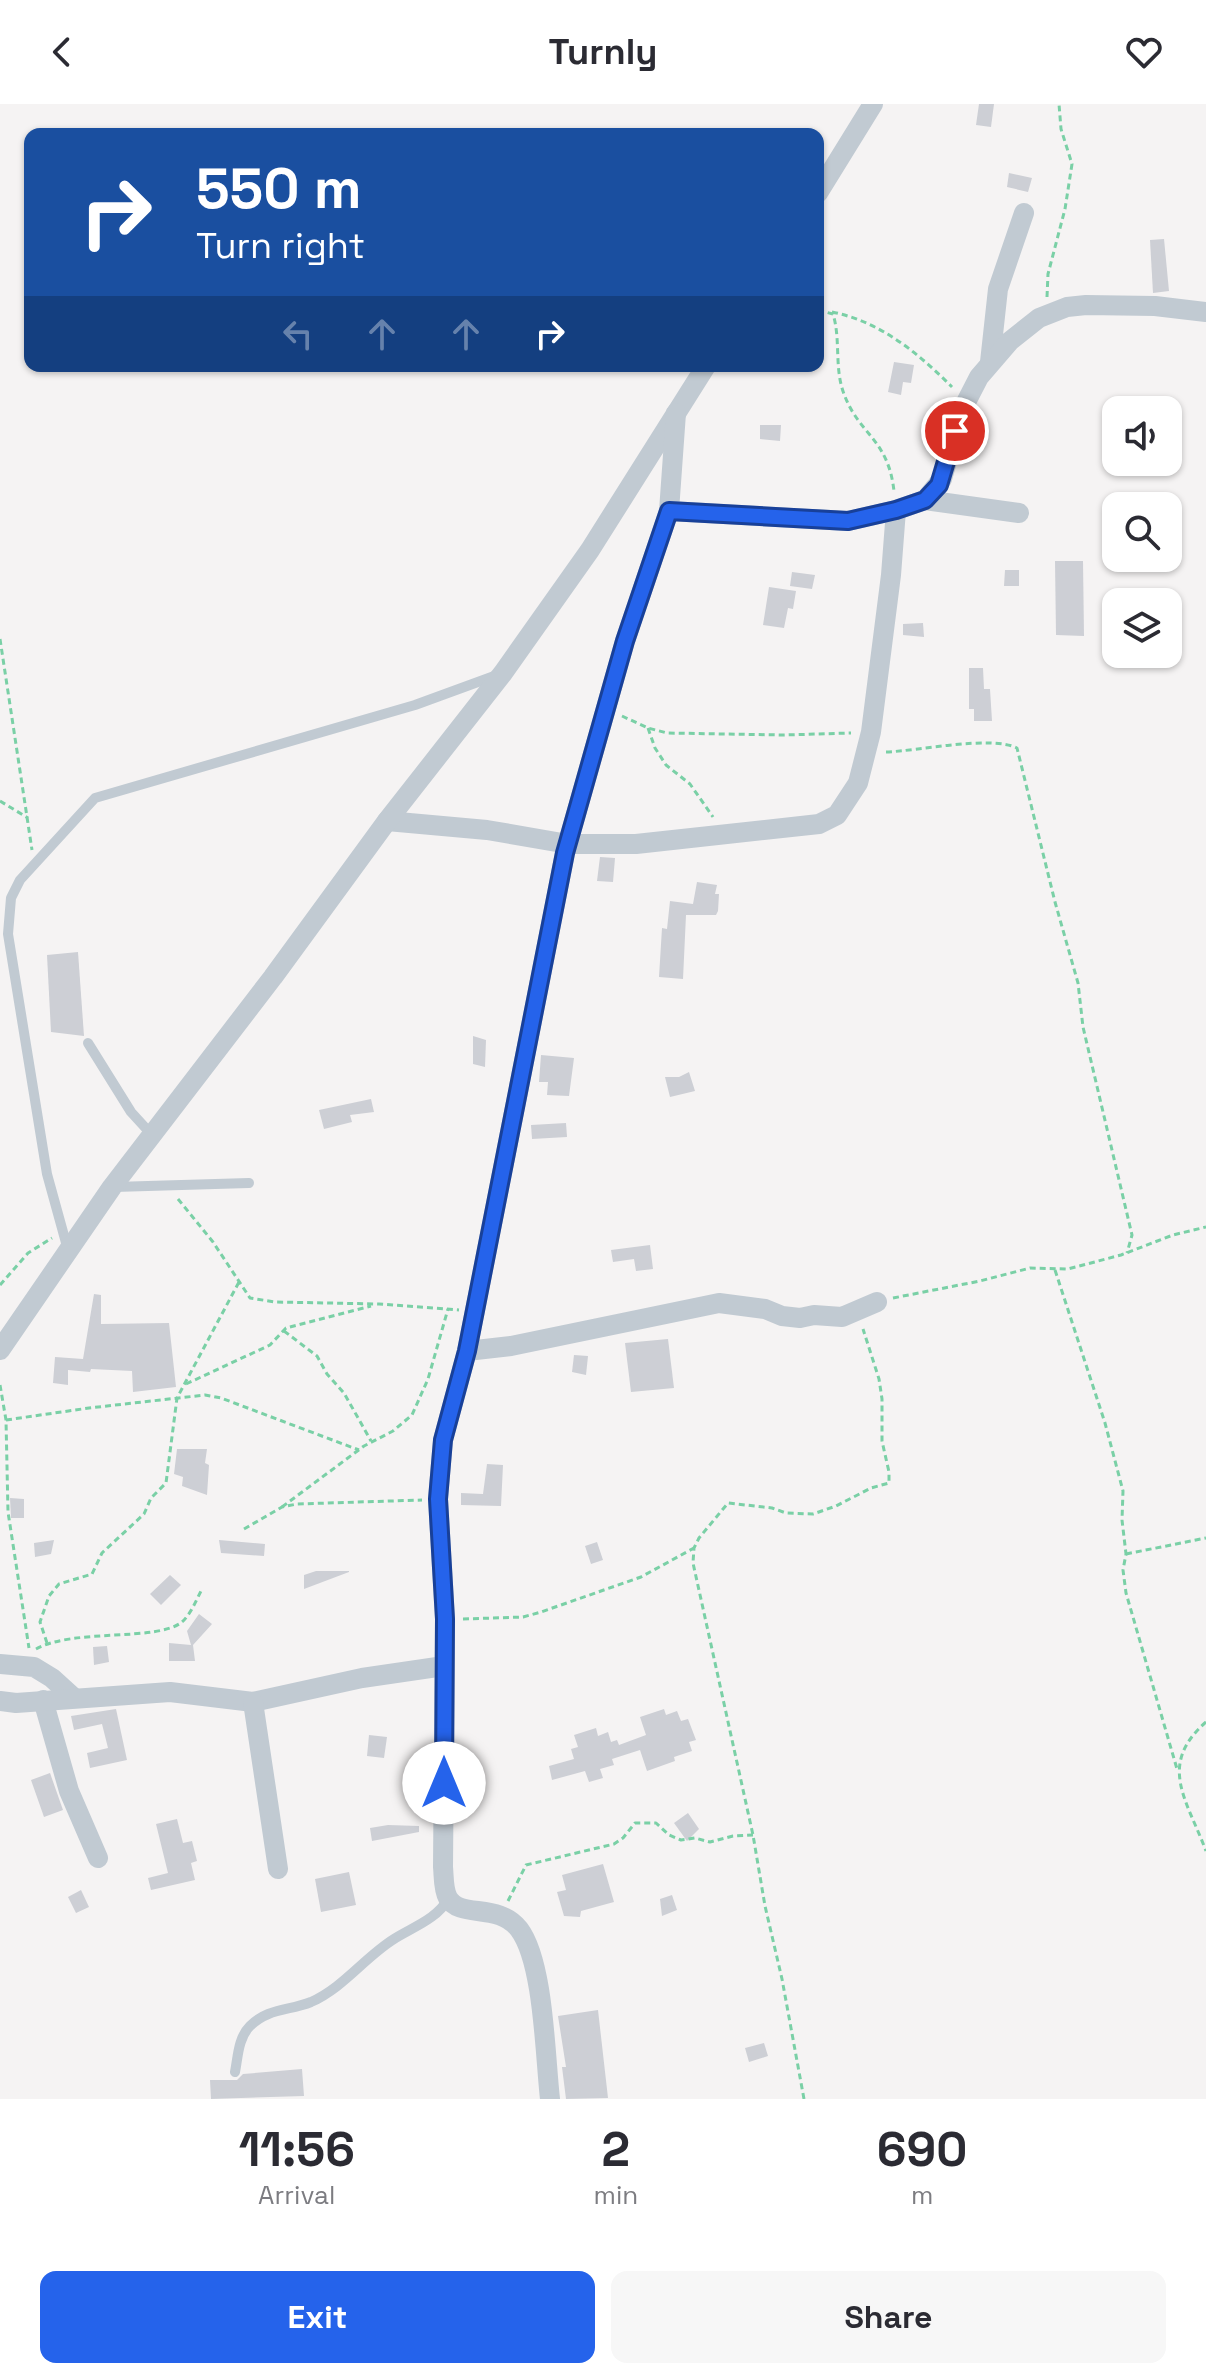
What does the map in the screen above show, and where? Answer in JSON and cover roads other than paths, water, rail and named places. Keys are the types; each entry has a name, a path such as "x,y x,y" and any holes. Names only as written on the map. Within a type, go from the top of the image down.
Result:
{"street":[{"path":"824,183 873,104"},
{"path":"990,362 998,289 1024,213"},
{"path":"925,500 942,479 966,401 990,362 1010,341 1048,313 1086,305 1155,306 1206,312"},
{"path":"0,1350 66,1241 112,1187 273,977 387,821 503,673 590,550 702,372"},
{"path":"550,2099 538,1987 528,1948 519,1929 505,1915 468,1910 448,1899 443,1867 445,1619 438,1499 443,1440 467,1351 568,844 625,641 669,511 676,413"},
{"path":"669,511 848,521 925,500 1019,513"},
{"path":"387,821 487,830 568,844 636,844 819,824 837,815 858,783 869,739 891,575 896,510"},
{"path":"467,1351 511,1346 719,1303 765,1309 782,1316 800,1318 814,1315 842,1317 870,1305"},
{"path":"0,1664 34,1667 74,1698"},
{"path":"0,1701 16,1703 170,1692 253,1702 362,1678 444,1666"},
{"path":"43,1700 69,1791 98,1858"},
{"path":"253,1702 278,1869"}],"lane":[{"path":"66,1241 44,1161 8,934 14,889 34,862 95,798 106,793 415,705 503,673"},
{"path":"88,1043 131,1112 152,1135"},
{"path":"112,1187 249,1183"},
{"path":"235,2072 242,2037 249,2027 270,2012 314,2001 392,1940 439,1911 448,1899"}]}
